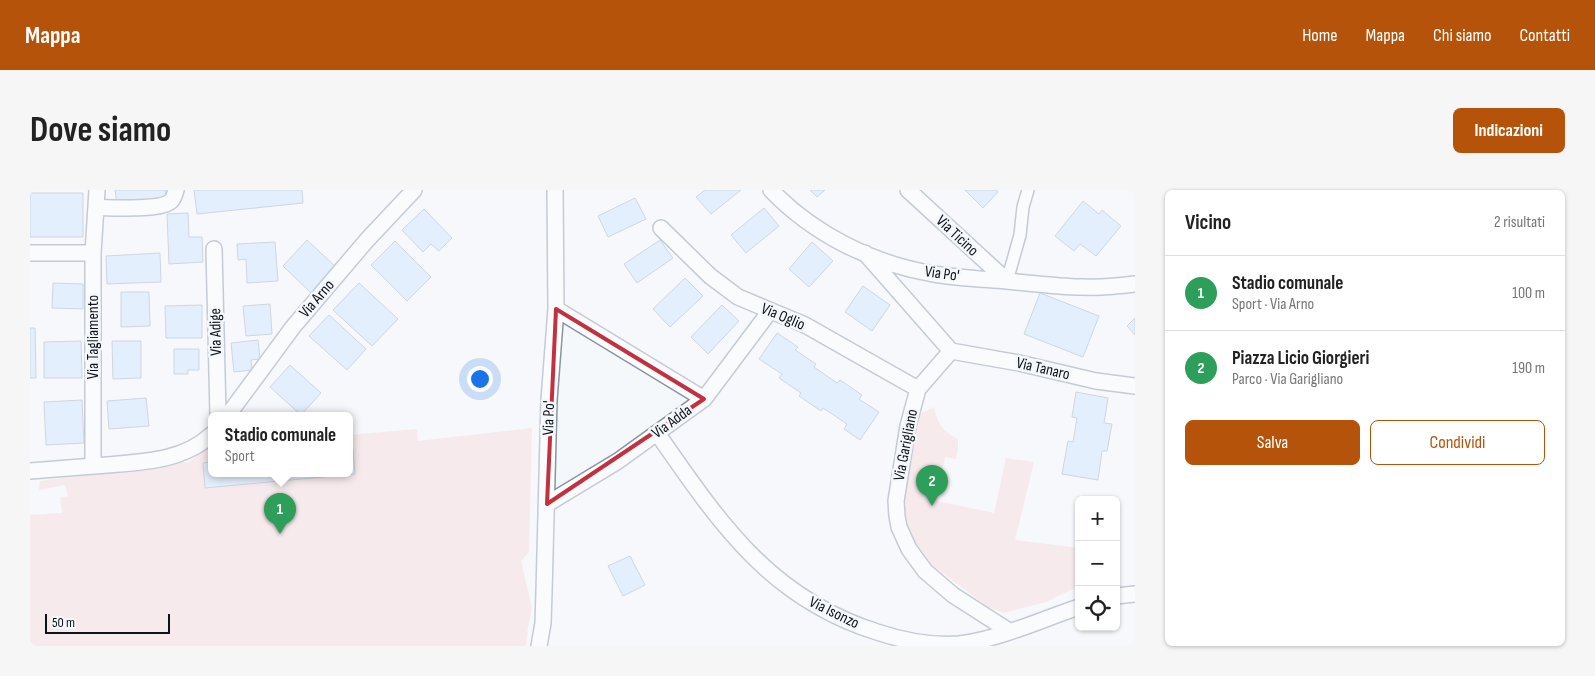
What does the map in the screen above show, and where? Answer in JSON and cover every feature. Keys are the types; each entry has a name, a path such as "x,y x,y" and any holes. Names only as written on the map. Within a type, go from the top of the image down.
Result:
{"street":[{"name":"Via Tagliamento","path":"93,466 93,253 97,190"},
{"path":"96,208 159,207 171,202 176,190"},
{"name":"Via Arno","path":"230,412 304,313 367,240 414,190"},
{"name":"Via Po'","path":"539,646 543,623 549,400 556,309 555,190"},
{"name":"Via Po'","path":"771,190 791,210 830,237 864,253 923,272 945,276 1071,288 1098,288 1135,284"},
{"name":"Via Ticino","path":"908,190 1007,281"},
{"path":"1007,281 1020,235 1023,206 1028,190"},
{"name":"Via Oglio","path":"662,228 710,276 728,290 748,302 805,325 918,390"},
{"name":"Via Adige","path":"214,249 218,412"},
{"path":"30,253 93,253"},
{"path":"864,253 951,351"},
{"path":"556,309 704,399"},
{"name":"Via Adda","path":"547,504 618,462 704,399 770,311"},
{"name":"Via Tanaro","path":"951,351 1019,363 1096,381 1135,386"},
{"name":"Via Garigliano","path":"951,351 918,390 908,426 896,501 897,516 901,532 914,557 924,571 953,595 1009,632"},
{"name":"Via Isonzo","path":"657,434 712,510 740,544 771,574 816,606 864,628 930,644 968,643 1009,632 1075,608"},
{"path":"30,471 134,463 168,458 196,447 208,437"},
{"path":"1120,596 1135,594"}],"highlighted area":[{"path":"556,309 704,399 547,504"}],"shaded area":[{"path":"934,407 941,426 958,439 956,459 945,457 937,501 994,513 1006,458 1034,462 1015,540 1075,548 1075,588 1046,602 1004,613 988,607 929,563 917,547 904,511 903,489 917,415"},
{"path":"532,428 529,552 521,561 532,608 526,646 30,646 30,515 62,513 60,498 68,496 65,485 39,490 40,481 189,462 208,448 208,477 353,477 353,435 417,429 418,441"}],"building":[{"path":"115,190 165,190 166,197 117,203"},
{"path":"194,190 302,190 303,203 197,214"},
{"path":"705,190 741,190 711,214 696,197"},
{"path":"810,190 825,190 817,197"},
{"path":"965,190 996,190 998,192 983,208"},
{"path":"30,193 83,193 83,237 30,237"},
{"path":"635,198 646,219 608,237 598,216"},
{"path":"1083,201 1099,214 1102,210 1121,226 1096,256 1080,244 1074,251 1055,236"},
{"path":"764,208 779,226 746,253 731,235"},
{"path":"424,209 452,238 439,251 431,244 423,252 402,230"},
{"path":"188,213 189,237 202,237 203,262 169,264 167,214"},
{"path":"307,240 337,268 312,294 283,266"},
{"path":"660,240 673,258 637,283 624,264"},
{"path":"395,241 431,277 407,301 371,265"},
{"path":"275,242 278,281 247,283 246,259 238,260 237,244"},
{"path":"812,242 833,261 809,287 789,269"},
{"path":"160,253 161,282 107,284 106,256"},
{"path":"685,278 703,296 670,327 653,309"},
{"path":"53,283 83,284 83,309 52,308"},
{"path":"359,283 398,319 372,346 333,310"},
{"path":"863,286 890,305 872,331 845,312"},
{"path":"121,292 149,292 150,326 121,327"},
{"path":"1040,293 1099,316 1083,357 1024,334"},
{"path":"270,304 272,334 246,336 243,306"},
{"path":"202,305 202,338 166,338 165,306"},
{"path":"722,305 739,321 708,354 691,337"},
{"path":"329,315 366,349 347,370 309,336"},
{"path":"1135,318 1135,335 1127,326"},
{"path":"30,328 35,328 36,378 30,378"},
{"path":"777,333 798,347 795,350 816,364 814,367 837,383 840,380 862,395 859,399 879,412 860,440 844,429 847,424 823,408 821,411 799,396 801,393 779,378 782,374 759,359"},
{"path":"258,340 260,359 251,360 252,370 234,372 231,343"},
{"path":"81,341 82,378 44,378 44,342"},
{"path":"112,341 141,341 141,378 113,379"},
{"path":"174,349 199,349 199,370 188,370 188,374 174,374"},
{"path":"290,365 321,393 304,412 298,412 270,387"},
{"path":"1076,392 1108,398 1104,423 1112,424 1107,451 1102,451 1098,480 1062,474 1068,441 1073,442 1077,418 1072,417"},
{"path":"146,398 149,426 109,429 107,401"},
{"path":"82,400 84,443 46,445 44,402"},
{"path":"353,449 355,474 353,474"},
{"path":"208,462 208,477 323,477 205,488 203,463"},
{"path":"630,556 645,585 623,596 608,566"}],"place":[{"name":"Piazza Licio Giorgieri","path":"932,506"},
{"name":"Stadio comunale","path":"280,534"}]}
